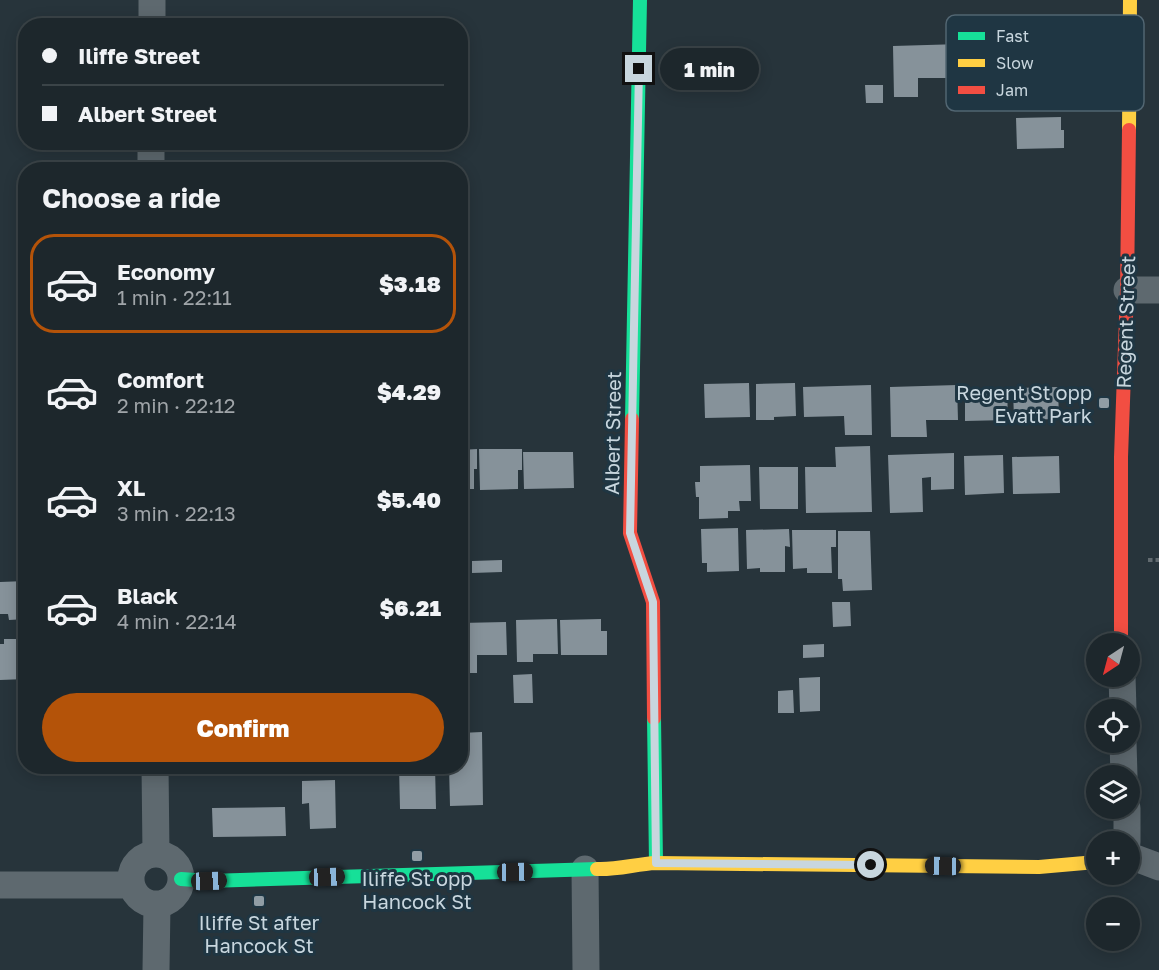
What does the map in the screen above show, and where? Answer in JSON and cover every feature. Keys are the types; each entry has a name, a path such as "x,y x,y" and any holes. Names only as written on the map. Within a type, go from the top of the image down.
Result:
{"street":[{"path":"152,0 152,18"},
{"name":"Albert Street","path":"640,0 630,533 653,602 656,863"},
{"name":"Regent Street","path":"1130,0 1130,15"},
{"name":"Regent Street","path":"1121,633 1121,457 1127,290 1129,111"},
{"path":"1127,290 1159,290"},
{"path":"155,774 156,854"},
{"path":"156,854 171,858 180,871 181,879 180,887 171,900 157,905 140,899 134,893 131,885 132,870 136,863 141,858 156,854"},
{"path":"1140,860 1159,867"},
{"path":"181,879 209,881 610,870 636,864 656,863 1039,867 1086,863"},
{"path":"585,869 586,970"},
{"path":"0,885 131,885"},
{"path":"156,970 157,905"}],"building":[{"path":"946,44 946,78 918,78 918,97 894,97 893,46"},
{"path":"865,85 883,85 883,103 866,103"},
{"path":"1061,117 1064,148 1017,149 1016,118"},
{"path":"749,383 750,417 705,418 704,384"},
{"path":"795,383 796,416 756,420 756,384"},
{"path":"871,385 872,435 845,435 844,416 804,417 803,387"},
{"path":"957,385 958,420 926,420 927,437 891,437 890,387"},
{"path":"1058,387 1059,419 1014,420 1013,388"},
{"path":"1007,388 1008,420 965,421 965,389"},
{"path":"870,446 872,512 806,513 805,467 836,467 835,447"},
{"path":"477,449 474,489 468,489 468,450"},
{"path":"479,449 522,449 522,470 518,470 518,489 480,490"},
{"path":"523,452 573,452 574,488 524,489"},
{"path":"954,453 954,489 931,490 931,477 922,478 923,512 890,513 888,455"},
{"path":"1003,455 1004,493 965,495 964,456"},
{"path":"1059,456 1060,493 1013,494 1012,457"},
{"path":"750,465 751,501 739,501 740,511 728,511 728,518 699,519 699,497 696,497 695,482 700,482 700,466"},
{"path":"759,467 798,467 798,509 760,509"},
{"path":"738,528 739,571 707,572 707,563 702,563 701,529"},
{"path":"789,529 790,547 785,546 785,572 760,572 760,568 747,569 746,530"},
{"path":"792,530 836,530 836,547 831,547 832,573 807,573 807,568 793,569"},
{"path":"838,531 870,531 872,590 843,591 842,579 838,579"},
{"path":"468,541 470,541 470,557 468,557"},
{"path":"502,560 502,572 472,573 472,561"},
{"path":"18,581 18,619 9,620 8,614 0,614 0,582"},
{"path":"832,602 850,602 851,626 833,627"},
{"path":"557,619 558,654 533,654 533,662 517,662 516,620"},
{"path":"601,619 601,631 607,631 607,655 561,655 560,620"},
{"path":"506,622 507,655 477,655 477,673 468,673 468,623"},
{"path":"4,639 18,639 18,679 0,680 0,644 4,644"},
{"path":"824,644 824,657 803,658 803,645"},
{"path":"532,674 533,703 514,703 513,675"},
{"path":"820,677 820,711 800,712 799,678"},
{"path":"793,690 794,713 778,713 778,691"},
{"path":"482,732 483,805 450,806 449,774 468,774 468,733"},
{"path":"399,774 435,774 436,809 400,809"},
{"path":"335,780 336,828 310,829 309,803 302,804 302,781"},
{"path":"285,807 286,836 213,837 212,808"}],"traffic: fast":[{"path":"632,419 640,0"},
{"path":"654,718 656,863"},
{"path":"181,879 209,881 597,869"}],"traffic: slow":[{"path":"1130,0 1130,15"},
{"path":"1129,111 1129,130"},
{"path":"597,869 656,863 1039,867 1086,863"}],"traffic: jam":[{"path":"1121,633 1121,457 1127,290 1129,130"},
{"path":"632,419 630,533 653,602 654,718"}],"place":[{"name":"Regent St opp Evatt Park","path":"1104,403"},
{"name":"Iliffe St opp Hancock St","path":"417,856"},
{"name":"Iliffe St after Hancock St","path":"259,901"}],"route":[{"path":"639,69 630,533 653,602 656,863 871,865"}]}
